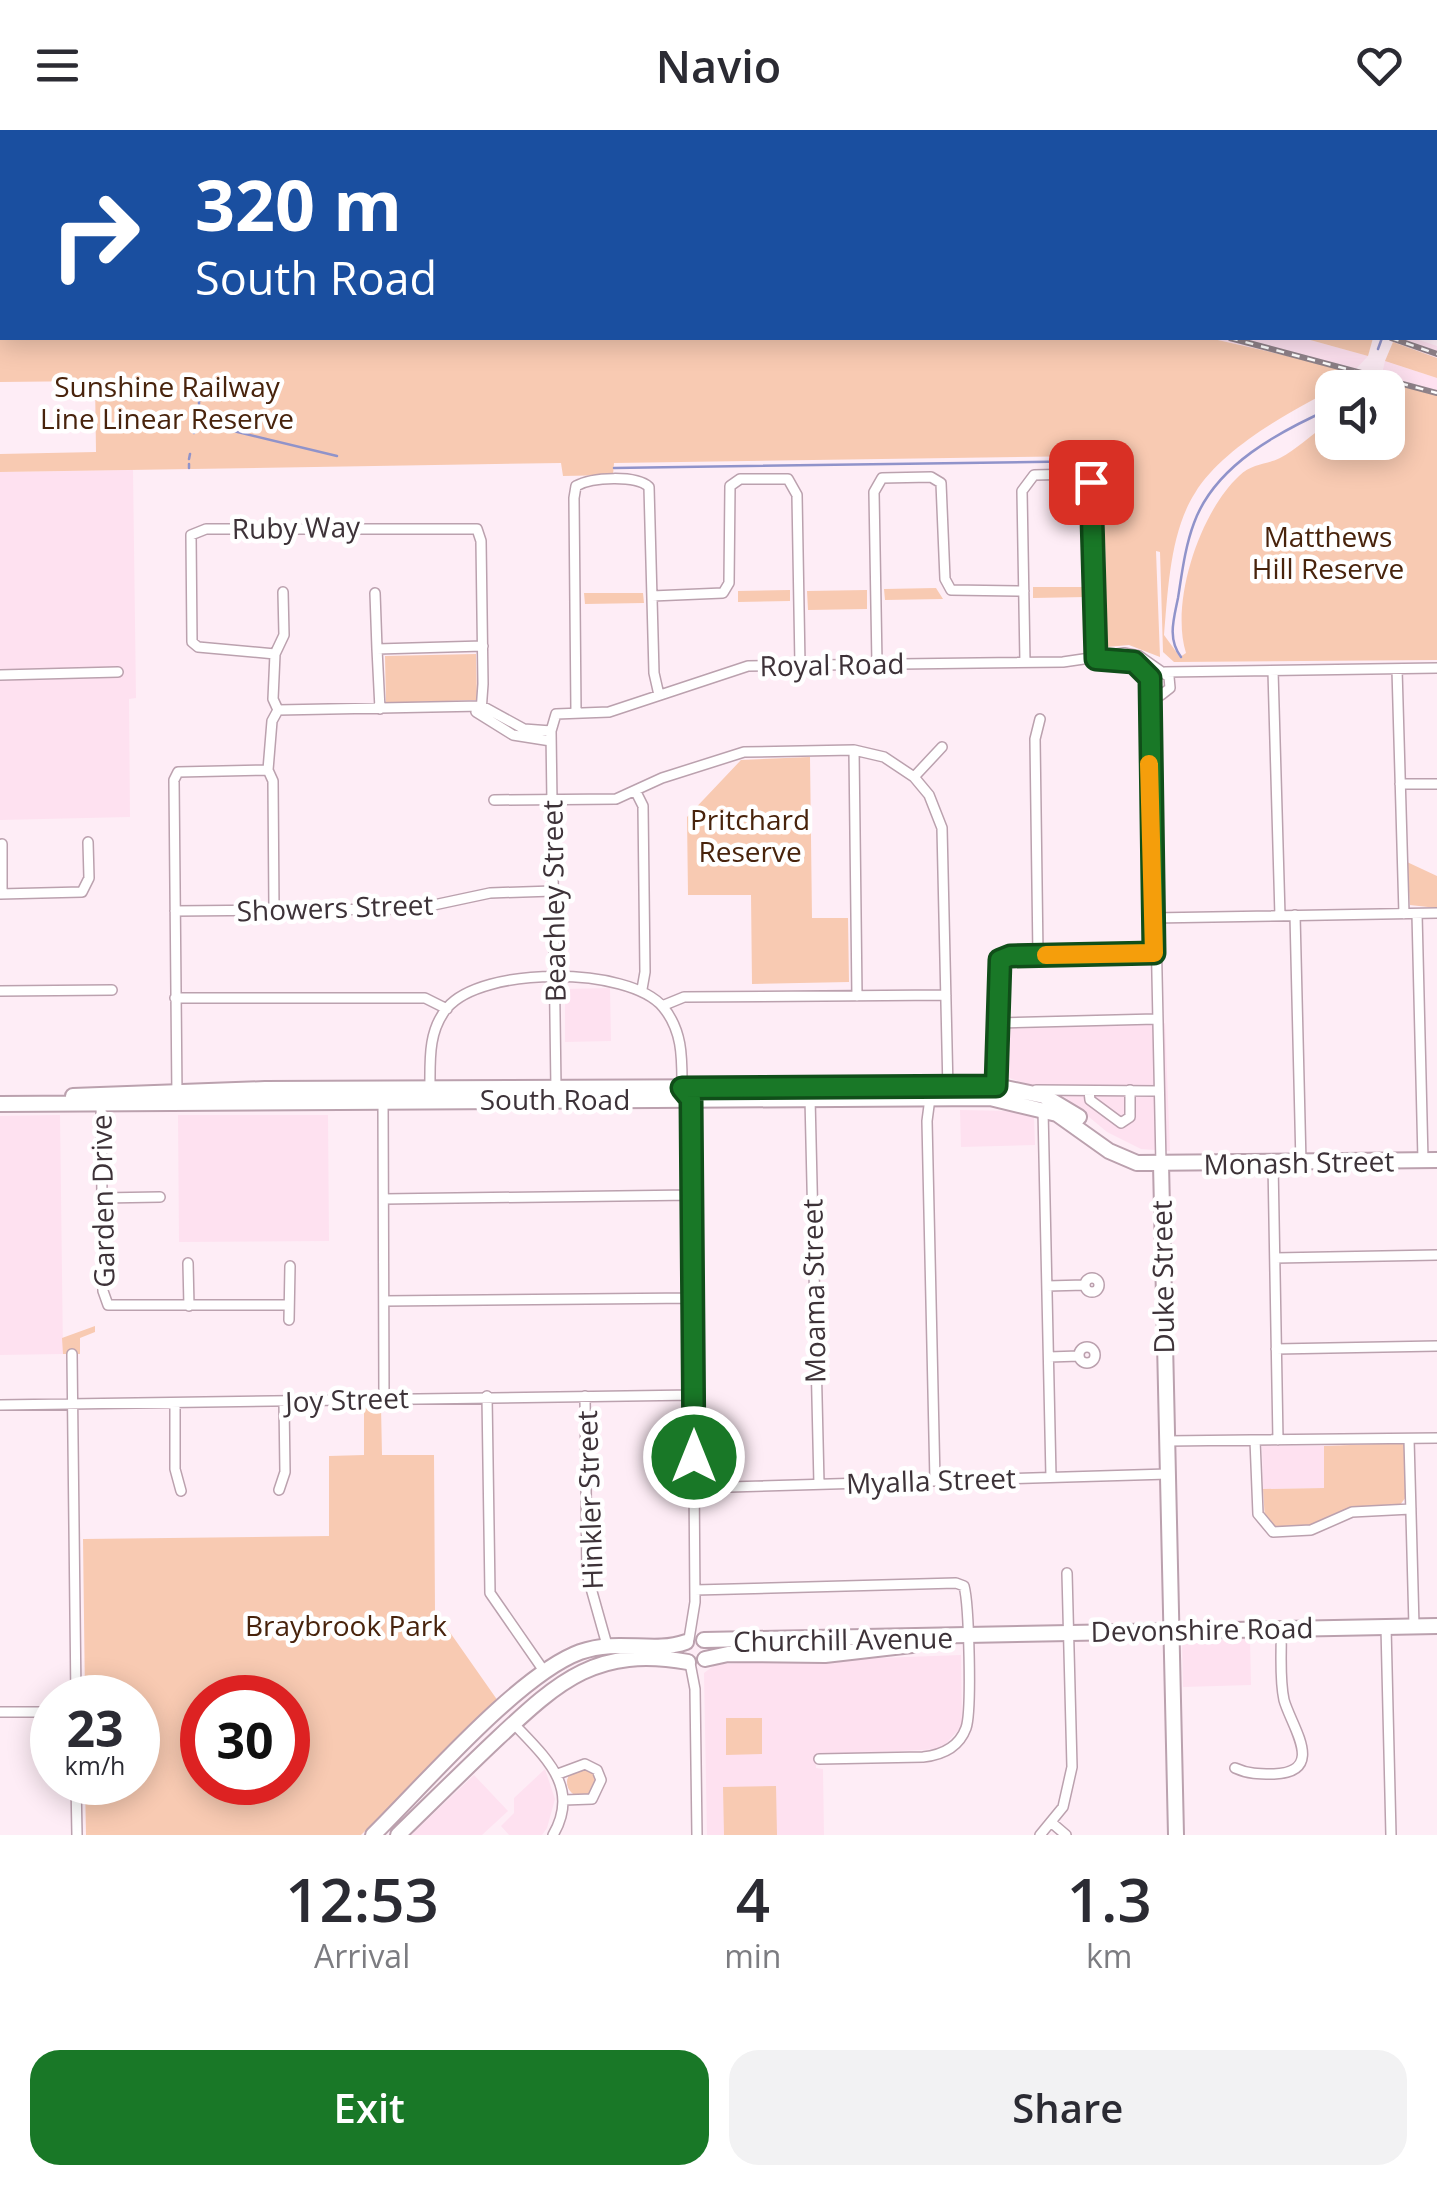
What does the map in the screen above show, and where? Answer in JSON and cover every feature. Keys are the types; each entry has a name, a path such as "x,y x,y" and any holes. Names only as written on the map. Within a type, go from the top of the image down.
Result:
{"street":[{"path":"1025,662 1024,483 1034,476 1084,475 1094,490 1096,659"},
{"path":"877,664 874,492 882,478 931,476 942,483 945,579 951,590 1024,591"},
{"path":"652,596 716,595 725,590 730,486 740,479 788,479 797,494 800,665"},
{"path":"576,712 576,486 586,481 639,480 649,488 654,673 659,695"},
{"name":"Ruby Way","path":"274,654 198,647 192,642 189,542 196,530 472,526 482,541 481,709"},
{"path":"278,710 273,699 274,654 284,636 283,592"},
{"path":"376,593 380,709"},
{"path":"378,650 482,646"},
{"name":"Royal Road","path":"556,714 609,712 741,668 1096,659 1134,662 1157,674"},
{"path":"1397,668 1404,914"},
{"path":"1157,674 1437,668"},
{"path":"1273,671 1280,916"},
{"path":"0,675 118,672"},
{"path":"1156,693 1191,673"},
{"path":"1157,674 1171,684"},
{"path":"1156,693 1157,674"},
{"name":"Duke Street","path":"1156,693 1150,718 1153,918 1176,1835"},
{"path":"278,710 481,709 510,728 551,736"},
{"path":"274,910 273,781 268,770 272,721 278,710"},
{"name":"Beachley Street","path":"556,714 551,736 557,1094"},
{"path":"1038,955 1035,739 1040,719"},
{"path":"914,777 942,747"},
{"path":"494,800 616,798 662,778 744,752 854,750 884,756 914,777 930,795 942,828 948,1092"},
{"path":"854,750 858,996"},
{"path":"177,1096 173,786 183,770 268,770"},
{"path":"1400,784 1437,784"},
{"path":"636,792 643,806 642,989"},
{"path":"2,844 1,894 82,892 89,878 88,842"},
{"name":"Showers Street","path":"175,912 415,909 490,893 553,891"},
{"path":"1417,914 1430,1160"},
{"path":"1153,918 1437,914"},
{"path":"1295,916 1302,1163"},
{"path":"996,1086 1000,960 1038,955 1154,953"},
{"path":"430,1089 431,1044 447,1008 470,990 492,982 612,980 642,989 662,1006 681,1046 692,1196 695,1488 695,1640 683,1654 696,1662"},
{"path":"0,991 112,990"},
{"path":"662,1006 684,996 946,995"},
{"path":"175,998 425,998 447,1008"},
{"path":"998,1023 1156,1019"},
{"name":"South Road","path":"0,1104 177,1096 948,1092 996,1086 1028,1091 1158,1092"},
{"name":"South Road","path":"382,1095 430,1089 557,1094"},
{"path":"1090,1091 1090,1100 1121,1124 1130,1117 1130,1090"},
{"name":"South Road","path":"1028,1091 1059,1103 1114,1146 1161,1164"},
{"name":"South Road","path":"686,1093 924,1098 948,1092 990,1098 1043,1108 1124,1159 1161,1164"},
{"path":"382,1095 384,1397"},
{"name":"Moama Street","path":"810,1098 819,1484"},
{"path":"924,1098 935,1481"},
{"name":"Garden Drive","path":"101,1099 108,1305 289,1305"},
{"path":"1043,1108 1051,1478"},
{"name":"Monash Street","path":"1161,1164 1430,1160"},
{"path":"1273,1163 1278,1440"},
{"path":"384,1199 692,1196"},
{"path":"102,1198 160,1198"},
{"path":"1275,1258 1437,1254"},
{"path":"188,1263 189,1306"},
{"path":"289,1320 290,1266"},
{"path":"1047,1286 1085,1285"},
{"path":"384,1301 693,1298"},
{"path":"1276,1348 1437,1346"},
{"path":"72,1354 76,1675"},
{"path":"1048,1357 1079,1356"},
{"name":"Joy Street","path":"0,1406 694,1395"},
{"path":"487,1396 490,1593 554,1686"},
{"name":"Hinkler Street","path":"586,1396 587,1574 610,1662"},
{"path":"279,1490 284,1472 284,1403"},
{"path":"174,1404 176,1469 181,1491"},
{"path":"1409,1438 1414,1626"},
{"path":"1167,1441 1437,1438"},
{"path":"1256,1440 1258,1514 1273,1532 1311,1530 1352,1512 1411,1510"},
{"name":"Myalla Street","path":"695,1488 1168,1474"},
{"path":"1040,1835 1052,1824 1067,1798 1072,1767 1067,1574"},
{"path":"695,1596 959,1583 966,1593 967,1726 950,1749 923,1757 818,1759"},
{"path":"1386,1626 1391,1835"},
{"name":"Devonshire Road","path":"967,1637 1437,1626"},
{"path":"1235,1768 1252,1774 1286,1773 1296,1769 1302,1758 1299,1735 1282,1689 1281,1628"},
{"path":"1125,1632 1161,1648 1172,1667"},
{"name":"Churchill Avenue","path":"373,1835 498,1712 544,1672 571,1656 607,1645 669,1646 695,1640 967,1637"},
{"name":"Churchill Avenue","path":"395,1835 554,1686 578,1672 610,1662 652,1657 696,1662 728,1654 825,1654 967,1637"},
{"path":"695,1640 708,1647 696,1662 697,1835"},
{"path":"0,1712 30,1712"},
{"path":"498,1712 558,1774 564,1800 553,1835"},
{"path":"558,1774 579,1764 590,1766 600,1775 599,1791 592,1798 564,1800"},
{"path":"76,1805 76,1835"},
{"path":"390,1819 395,1835"},
{"path":"1052,1824 1066,1835"}],"shaded area":[{"path":"1218,340 1310,340 1368,356 1355,370 1350,370"},
{"path":"1419,340 1437,346 1437,358 1393,342"},
{"path":"1385,361 1437,378 1437,395 1405,385 1405,370 1383,370"},
{"path":"133,470 136,698 129,699 130,817 0,820 0,472"},
{"path":"610,988 611,1041 565,1042 565,989"},
{"path":"1165,1023 1170,1151 1141,1149 1107,1132 1065,1097 989,1071 987,1030"},
{"path":"960,1110 1012,1111 1034,1117 1035,1145 961,1147"},
{"path":"60,1115 63,1354 0,1355 0,1116"},
{"path":"178,1115 328,1115 329,1241 179,1242"},
{"path":"1262,1446 1324,1446 1324,1488 1263,1489"},
{"path":"1250,1639 1251,1685 1183,1687 1182,1641"},
{"path":"961,1655 962,1726 941,1749 816,1755 816,1768 823,1769 824,1835 707,1835 704,1673 716,1664"},
{"path":"545,1769 555,1799 547,1828 542,1835 509,1835 501,1826 514,1813 514,1798"},
{"path":"474,1775 508,1811 482,1835 411,1835"}],"green space":[{"name":"Sunshine Railway Line Linear Reserve","path":"0,340 1218,340 1350,370 1315,370 1315,399 1243,443 1208,475 1195,493 1175,543 1164,635 1180,657 1186,653 1182,609 1192,559 1212,512 1239,476 1286,455 1315,434 1315,460 1405,460 1405,385 1437,395 1437,660 1174,662 1163,652 1160,552 1156,551 1160,657 1129,645 1107,647 1104,478 1092,456 614,463 613,475 563,476 561,463 0,472 0,454 96,452 95,381 0,382"},
{"path":"1310,340 1372,340 1368,356"},
{"path":"1393,342 1437,358 1437,378 1385,361"},
{"path":"1033,587 1086,587 1086,597 1033,598"},
{"path":"936,588 943,599 885,600 884,589"},
{"path":"790,590 790,601 738,602 738,591"},
{"path":"867,590 867,609 808,610 807,591"},
{"path":"584,593 643,593 644,603 585,604"},
{"path":"476,654 477,700 386,703 385,656"},
{"name":"Pritchard Reserve","path":"810,757 812,918 848,918 849,982 752,984 751,895 688,895 687,817 741,760"},
{"path":"1407,862 1437,876 1437,908 1410,905"},
{"path":"95,1326 95,1332 80,1338 80,1354 63,1354 62,1338"},
{"name":"Braybrook Park","path":"381,1407 382,1455 434,1455 435,1611 498,1701 361,1835 86,1835 85,1805 160,1805 160,1675 85,1675 83,1539 329,1536 329,1456 364,1455 364,1408"},
{"path":"1324,1446 1405,1446 1406,1497 1400,1505 1350,1509 1297,1529 1286,1530 1265,1520 1263,1489 1324,1488"},
{"path":"726,1718 762,1718 762,1754 726,1755"},
{"path":"582,1767 596,1776 597,1782 588,1796 582,1797 568,1788 567,1782 576,1768"},
{"path":"776,1786 777,1835 724,1835 723,1787"}],"waterway":[{"path":"1378,349 1381,340"},
{"path":"199,404 199,398 216,399"},
{"path":"1181,657 1174,643 1174,621 1188,541 1204,502 1251,452 1315,416"},
{"path":"194,433 197,419"},
{"path":"196,422 337,456"},
{"path":"189,459 190,454"},
{"path":"614,468 1097,461 1122,479"}],"railway":[{"path":"1238,340 1437,393"},
{"path":"1397,340 1437,354"}],"slow traffic":[{"path":"1046,955 1154,953 1149,764"}],"route":[{"path":"694,1457 691,1099 682,1088 996,1086 1000,960 1010,956 1154,953 1150,678 1134,662 1096,659 1091,482"}],"park label":[{"name":"Matthews Hill Reserve","path":"1328,553"}]}
